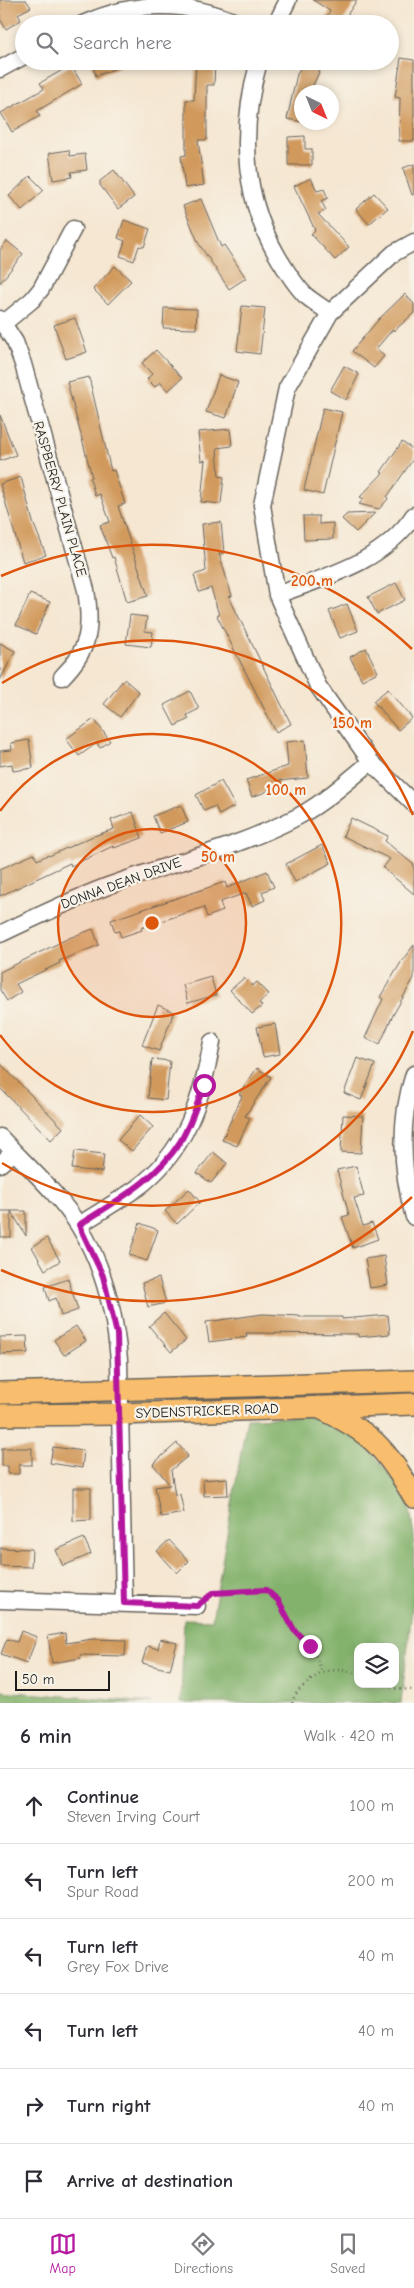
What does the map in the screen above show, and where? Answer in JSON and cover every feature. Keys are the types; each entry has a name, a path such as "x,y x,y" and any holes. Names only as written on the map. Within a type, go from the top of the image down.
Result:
{"main road":[{"name":"SYDENSTRICKER ROAD","path":"0,1393 414,1381"},
{"name":"SYDENSTRICKER ROAD","path":"0,1415 120,1414 414,1404"},
{"path":"316,1406 355,1427 380,1446 395,1464 414,1497"}],"street":[{"path":"280,15 288,0"},
{"path":"102,15 119,7 156,2 199,7 218,15"},
{"path":"0,70 15,61"},
{"path":"256,70 252,86 246,131 248,169 257,211 272,247 292,279 305,295 330,313"},
{"path":"2,321 32,300 41,288 73,229"},
{"path":"414,242 394,253 330,313 286,388 262,505 278,595 318,686 371,762 414,804"},
{"name":"RASPBERRY PLAIN PLACE","path":"2,321 14,342 22,364 88,600 89,617 85,646 78,661 62,677"},
{"path":"278,595 347,569 373,556 399,534 414,515"},
{"name":"DONNA DEAN DRIVE","path":"0,934 54,908 108,886 255,835 292,820 327,797 371,762"},
{"path":"79,1225 137,1187 159,1168 180,1142 192,1118 204,1085 212,1042"},
{"path":"414,1074 408,1097 403,1151 404,1168 414,1217"},
{"path":"0,1137 79,1225 103,1276 108,1293 117,1334 120,1390 124,1603"},
{"path":"0,1164 14,1152"},
{"path":"0,1600 197,1606"}],"path":[{"path":"197,1606 213,1593 266,1590 278,1600 294,1630 313,1649 322,1672"},
{"path":"292,1703 296,1693 322,1672 340,1669 354,1674"},
{"path":"393,1688 414,1690"}],"green space":[{"path":"307,1417 324,1419 356,1432 408,1498 414,1536 413,1602 401,1703 181,1703 184,1619 212,1620 247,1418"},
{"path":"0,1691 152,1703 0,1703"}],"building":[{"path":"0,0 26,0 31,7 18,15 15,15 15,24 6,29 0,19"},
{"path":"313,0 357,0 347,15 328,15 330,11"},
{"path":"401,58 414,60 414,141 399,141 400,98 395,97"},
{"path":"62,70 74,70 82,84 37,111 40,116 12,132 1,113 44,89 40,83"},
{"path":"94,70 111,70 96,76"},
{"path":"196,70 215,70 214,85 207,85 207,140 198,140 204,185 185,188 181,156 186,155 186,100 194,100"},
{"path":"299,70 320,70 313,85 295,85"},
{"path":"294,88 294,120 287,119"},
{"path":"305,136 305,149 312,149 312,165 288,165 288,137"},
{"path":"69,150 70,156 85,154 87,170 71,172 72,177 53,180 49,153"},
{"path":"414,164 414,194 412,195 403,168"},
{"path":"114,170 134,197 118,209 100,185 100,181"},
{"path":"30,176 44,190 22,210 9,196"},
{"path":"311,178 317,191 324,189 328,198 321,201 326,210 318,214 349,247 335,260 311,234 315,230 294,186"},
{"path":"374,193 388,208 369,224 356,209"},
{"path":"201,199 221,247 224,245 246,278 229,289 199,244 183,206"},
{"path":"124,220 150,229 144,247 139,246 134,261 120,256 125,241 118,238"},
{"path":"7,241 23,254 0,283 0,250"},
{"path":"115,266 131,281 108,304 93,289"},
{"path":"405,294 414,304 414,313 394,331 393,329 376,349 384,356 374,368 352,351 379,319"},
{"path":"242,306 265,308 260,354 237,351"},
{"path":"164,308 197,309 196,329 163,328"},
{"path":"75,318 87,352 66,359 54,325"},
{"path":"156,350 182,378 168,391 160,382 155,387 147,379 152,374 142,363"},
{"path":"344,366 359,374 346,400 330,391"},
{"path":"219,375 238,382 226,418 206,412"},
{"path":"89,377 111,471 114,470 125,504 118,506 148,596 127,602 114,557 112,558 100,525 110,522 100,494 95,496 90,478 92,477 67,382"},
{"path":"323,408 342,412 323,495 304,490"},
{"path":"0,415 16,455 0,461"},
{"path":"230,429 232,446 217,448 219,476 224,477 221,504 201,502 205,460 201,461 198,432"},
{"path":"402,442 414,450 414,458 387,497 388,499 379,509 359,504 364,499 360,497 383,473 381,472"},
{"path":"21,477 33,522 46,555 23,562 0,484"},
{"path":"375,513 356,532 342,519 347,514"},
{"path":"303,516 319,516 319,524 333,523 333,539 304,540"},
{"path":"221,522 224,553 219,554 232,596 229,597 291,724 276,732 217,616 219,615 211,588 199,592 194,575 206,571 202,524"},
{"path":"396,583 405,600 377,614 368,597"},
{"path":"30,594 50,602 36,634 16,625"},
{"path":"347,604 358,631 340,638 329,611"},
{"path":"130,615 147,617 145,631 153,632 151,647 126,644"},
{"path":"0,643 15,651 0,680"},
{"path":"366,648 378,672 362,680 350,657"},
{"path":"124,679 139,692 120,717 104,704"},
{"path":"388,689 412,718 398,730 373,701"},
{"path":"190,691 199,709 187,715 189,719 175,726 164,705"},
{"path":"94,719 110,741 100,748 97,743 79,756 66,739"},
{"path":"29,740 33,768 13,771 12,764 0,766 0,751 12,750 11,743"},
{"path":"305,740 308,778 278,781 279,787 252,797 246,780 288,766 286,742"},
{"path":"221,781 235,806 219,815 215,806 204,811 196,795"},
{"path":"181,805 188,822 160,833 153,816"},
{"path":"133,812 142,838 114,848 113,846 71,866 70,863 0,896 0,869 34,854 37,860 49,856 114,829 111,820"},
{"path":"351,818 388,836 385,841 414,865 414,894 383,868 390,859 343,836"},
{"path":"322,845 331,863 295,882 286,864"},
{"path":"267,871 274,887 262,892 265,900 252,906 246,893 220,902 223,911 207,917 204,907 141,928 142,930 121,937 119,931 115,932 111,920 225,882 227,888"},
{"path":"93,929 99,945 59,961 60,963 16,984 21,992 7,1001 0,990 0,972 69,938"},
{"path":"414,945 414,978 393,1015 380,1044 365,1038 383,999 380,997 403,959"},
{"path":"211,977 216,995 188,1003 183,985"},
{"path":"244,978 252,986 257,982 269,994 259,1003 262,1006 252,1014 230,990"},
{"path":"158,1005 174,1012 159,1051 142,1045"},
{"path":"275,1024 280,1054 263,1057 257,1027"},
{"path":"357,1058 375,1064 361,1100 344,1093"},
{"path":"152,1059 170,1061 166,1100 148,1098"},
{"path":"0,1063 63,1128 51,1140 0,1088"},
{"path":"257,1068 271,1077 245,1116 250,1118 237,1146 222,1140 242,1096 239,1094"},
{"path":"140,1115 153,1127 132,1151 118,1140"},
{"path":"343,1115 363,1116 361,1153 341,1152"},
{"path":"75,1151 104,1154 102,1172 72,1169"},
{"path":"213,1152 227,1163 211,1183 197,1173"},
{"path":"356,1166 364,1196 354,1198 363,1226 372,1223 378,1239 353,1248 342,1217 349,1215 337,1170"},
{"path":"189,1189 200,1202 177,1224 165,1211"},
{"path":"0,1211 11,1211 11,1237 1,1237"},
{"path":"11,1211 26,1211 26,1236"},
{"path":"140,1223 158,1230 147,1261 129,1255"},
{"path":"47,1238 60,1261 45,1270 32,1247"},
{"path":"384,1256 388,1285 370,1288 365,1259"},
{"path":"159,1278 166,1303 148,1307 142,1283"},
{"path":"68,1279 78,1310 61,1316 56,1298 49,1301 45,1287"},
{"path":"164,1313 186,1340 171,1352 149,1326"},
{"path":"263,1314 299,1317 342,1317 342,1319 388,1315 390,1334 358,1337 358,1334 246,1333 247,1337 209,1342 206,1322"},
{"path":"76,1326 86,1341 64,1355 54,1340"},
{"path":"27,1336 28,1353 0,1354 0,1337"},
{"path":"177,1443 188,1456 171,1470 175,1495 180,1494 184,1513 161,1517 155,1487 170,1485 153,1464"},
{"path":"53,1447 84,1451 82,1468 50,1463"},
{"path":"2,1448 32,1448 32,1465 19,1465 19,1474 8,1474 8,1466 2,1466"},
{"path":"227,1478 228,1495 204,1496 203,1480"},
{"path":"73,1488 91,1488 91,1520 73,1521"},
{"path":"84,1538 91,1554 63,1566 56,1550"},
{"path":"169,1540 189,1561 177,1573 157,1551"},
{"path":"0,1548 32,1549 31,1567 0,1566"},
{"path":"21,1631 37,1637 27,1663 1,1654 7,1639 17,1642"},
{"path":"65,1633 66,1643 93,1639 126,1640 125,1656 80,1655 81,1658 52,1663 48,1636"},
{"path":"160,1639 177,1643 170,1670 142,1663 147,1646 158,1649"}],"route":[{"path":"204,1085 192,1118 180,1142 159,1168 137,1187 79,1225 103,1276 117,1334 124,1603 197,1606 213,1593 262,1589 271,1593 278,1600 290,1625 310,1646"}]}
